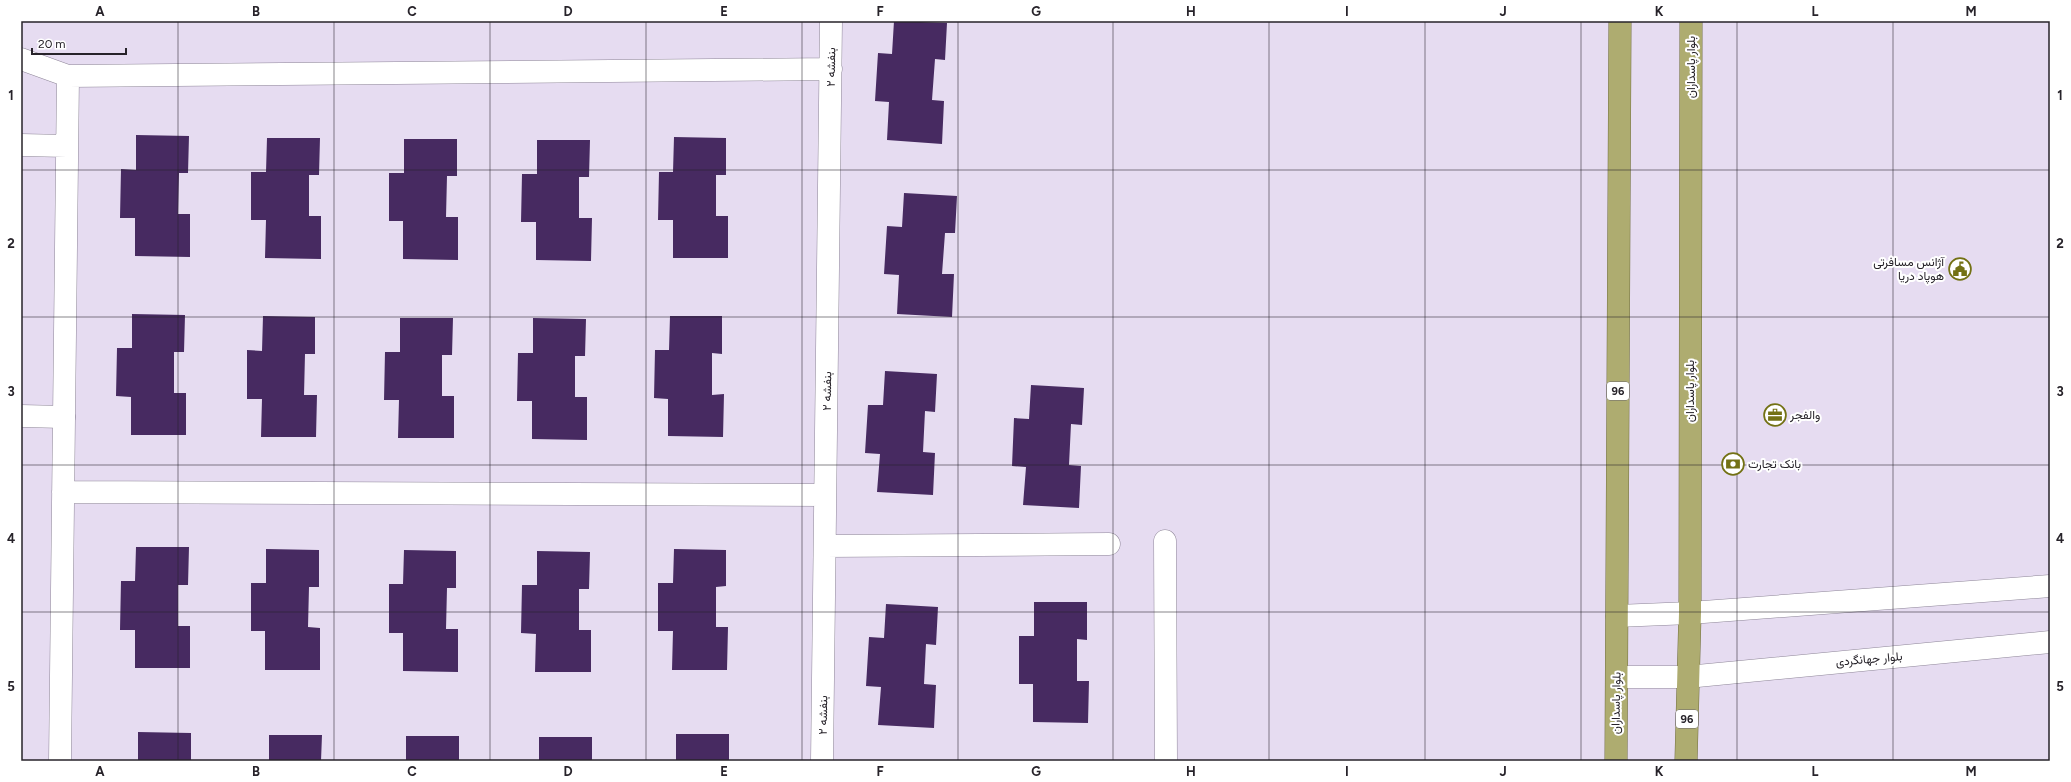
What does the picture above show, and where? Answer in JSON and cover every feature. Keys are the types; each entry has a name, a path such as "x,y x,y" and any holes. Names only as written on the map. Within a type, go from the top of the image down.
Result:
{"highway":[{"name":"بلوار پاسداران","path":"1616,761 1620,21"},
{"name":"بلوار پاسداران","path":"1686,761 1687,677 1690,613 1691,21"}],"street":[{"name":"بنفشه ۲","path":"822,761 831,21"},
{"path":"21,59 68,76 831,69"},
{"path":"60,761 68,76"},
{"path":"21,145 67,146"},
{"path":"21,416 64,417"},
{"path":"63,492 825,495"},
{"path":"1165,541 1166,761"},
{"path":"825,546 1109,544"},
{"path":"1617,616 1690,613 2050,586"},
{"name":"بلوار جهانگردی","path":"1617,677 1687,677 2050,642"}],"building":[{"path":"894,21 947,23 945,60 935,59 932,100 944,101 942,144 887,140 889,102 875,101 878,53 892,54"},
{"path":"136,135 189,136 188,173 179,173 178,214 190,214 190,257 135,256 135,218 120,218 121,169 136,170"},
{"path":"674,137 726,138 726,175 716,175 716,216 728,216 728,258 673,258 673,220 658,220 659,172 673,172"},
{"path":"267,138 320,138 319,175 309,175 309,216 321,216 321,259 265,258 266,220 251,220 251,172 266,172"},
{"path":"404,139 457,139 457,176 447,176 446,217 458,217 458,260 403,259 403,221 389,221 389,173 404,173"},
{"path":"537,140 590,140 589,177 579,177 579,218 592,218 591,261 536,260 536,222 521,222 522,174 537,174"},
{"path":"904,193 957,196 955,233 945,233 942,274 954,274 952,317 897,314 899,275 884,274 887,226 902,227"},
{"path":"132,314 185,315 184,352 174,352 174,393 186,393 186,435 131,435 131,397 116,396 117,348 132,348"},
{"path":"263,316 315,317 315,354 305,354 304,395 317,395 316,437 261,437 262,399 247,399 247,350 262,351"},
{"path":"670,316 722,316 722,354 712,353 712,395 724,394 723,437 668,436 668,399 654,398 655,350 669,350"},
{"path":"400,318 453,318 452,355 442,355 442,396 454,396 454,438 398,438 399,400 384,400 385,352 400,352"},
{"path":"533,318 586,319 585,356 575,356 575,397 587,397 587,440 532,439 532,401 517,401 518,353 533,353"},
{"path":"885,371 937,374 935,412 925,411 923,452 935,453 933,495 877,492 880,454 865,453 868,405 883,405"},
{"path":"1031,385 1084,388 1082,425 1071,424 1069,465 1081,466 1079,508 1023,505 1026,467 1012,466 1014,418 1029,419"},
{"path":"136,547 189,547 188,585 178,585 178,626 190,626 190,668 135,668 135,630 120,630 121,581 135,581"},
{"path":"266,549 319,550 319,587 309,587 308,627 320,628 320,670 265,670 265,631 251,631 251,583 266,583"},
{"path":"674,549 726,550 726,586 716,587 716,627 728,627 727,670 672,670 673,631 658,631 658,583 673,583"},
{"path":"404,550 456,551 456,588 447,588 446,629 458,629 458,672 403,671 403,633 389,633 389,584 403,584"},
{"path":"537,551 590,552 589,589 579,589 579,630 591,630 591,672 535,672 536,634 521,633 522,585 537,585"},
{"path":"1034,602 1087,602 1087,640 1077,639 1077,681 1089,681 1088,723 1033,722 1033,684 1019,684 1019,636 1034,636"},
{"path":"886,604 938,607 936,645 926,644 924,684 936,685 934,728 878,725 881,687 866,686 869,637 884,638"},
{"path":"138,732 191,733 191,761 138,761"},
{"path":"676,734 729,734 729,761 676,761"},
{"path":"269,735 322,735 321,761 269,761"},
{"path":"406,736 459,736 459,761 406,761"},
{"path":"539,737 592,737 592,761 539,761"}],"place":[{"name":"آژانس مسافرتی هوپاد دریا","path":"1960,269"},
{"name":"والفجر","path":"1775,415"},
{"name":"بانک تجارت","path":"1733,464"}]}
